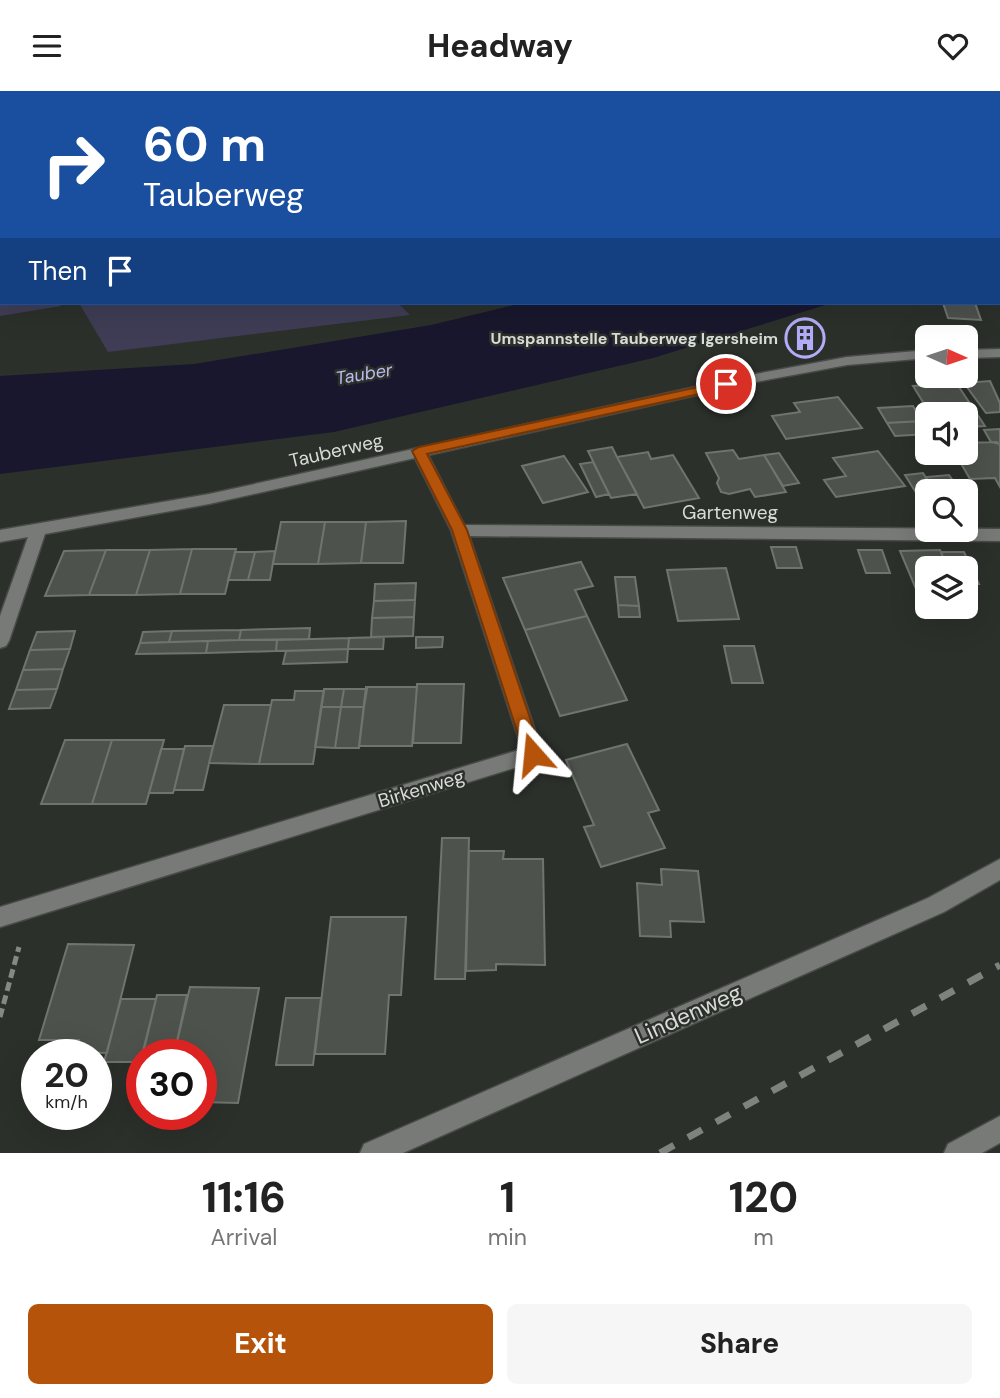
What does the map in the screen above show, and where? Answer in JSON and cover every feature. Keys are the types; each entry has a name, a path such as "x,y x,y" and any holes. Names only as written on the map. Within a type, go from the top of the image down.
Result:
{"street":[{"path":"978,354 1000,353"},
{"name":"Tauberweg","path":"0,536 209,499 419,451 847,361 915,356"},
{"name":"Birkenweg","path":"0,917 533,754 459,530 419,451"},
{"path":"0,641 38,530"},
{"name":"Gartenweg","path":"459,530 1000,535"},
{"name":"Lindenweg","path":"373,1153 936,905 1000,869"},
{"path":"957,1153 1000,1129"}],"path":[{"path":"0,1017 30,909"}],"shaded area":[{"path":"0,305 61,306 0,316"},
{"path":"80,305 400,305 410,315 108,352"}],"water":[{"name":"Tauber","path":"514,305 825,305 653,358 334,432 0,474 0,376 194,364 431,325"}],"building":[{"path":"944,305 976,305 981,320 948,318"},
{"name":"Umspannstelle Tauberweg Igersheim","path":"812,331 819,343 798,345 791,333"},
{"path":"990,381 1000,403 1000,412 986,413 968,389 978,389 978,382"},
{"path":"913,386 915,389 960,389 969,402 923,402"},
{"path":"838,397 862,428 786,439 772,416 800,412 794,403"},
{"path":"913,406 915,421 887,423 878,408"},
{"path":"978,416 985,426 978,426"},
{"path":"915,421 915,435 895,436 887,423"},
{"path":"1000,429 1000,444 991,442 984,430"},
{"path":"997,442 1000,446 1000,487 995,478 970,479 962,465 978,465 978,443"},
{"path":"612,447 637,494 611,498 588,451"},
{"path":"733,450 739,459 764,455 786,492 755,497 750,489 729,494 721,492 717,483 719,478 706,453"},
{"path":"878,451 905,486 836,497 824,480 846,476 833,458"},
{"path":"648,452 651,459 673,455 699,498 644,508 617,457"},
{"path":"779,453 799,483 783,486 764,455"},
{"path":"564,456 588,492 543,503 522,466"},
{"path":"593,462 609,494 596,497 580,464"},
{"path":"923,473 927,479 915,479 915,491 905,475"},
{"path":"949,475 952,479 927,479 926,477"},
{"path":"406,521 403,563 361,563 366,522"},
{"path":"281,522 325,522 318,564 273,564"},
{"path":"325,522 366,522 361,563 318,564"},
{"path":"771,547 796,547 802,568 777,568"},
{"path":"192,549 180,594 136,595 150,550"},
{"path":"192,549 236,549 225,594 180,594"},
{"path":"106,550 89,595 45,596 64,551"},
{"path":"106,550 150,550 136,595 89,595"},
{"path":"858,550 882,550 890,573 866,573"},
{"path":"940,550 943,556 915,556 915,587 900,551"},
{"path":"275,551 270,580 248,580 255,552"},
{"path":"235,552 255,552 248,580 228,580"},
{"path":"941,552 964,552 966,556 943,556"},
{"path":"581,562 593,586 575,590 587,616 525,630 503,578"},
{"path":"726,568 739,619 678,621 667,570"},
{"path":"615,577 635,577 639,606 618,605"},
{"path":"416,583 415,600 374,601 375,584"},
{"path":"415,600 414,617 372,618 374,601"},
{"path":"618,605 639,606 640,617 619,617"},
{"path":"587,616 627,700 560,716 525,630"},
{"path":"414,617 413,636 371,637 372,618"},
{"path":"310,628 309,639 239,640 241,630"},
{"path":"241,630 239,640 169,642 172,631"},
{"path":"75,631 70,649 30,650 37,632"},
{"path":"172,631 169,642 140,643 143,632"},
{"path":"384,637 383,649 348,649 349,638"},
{"path":"416,637 443,637 442,647 416,648"},
{"path":"349,638 348,649 276,651 277,640"},
{"path":"277,640 276,651 206,653 208,641"},
{"path":"208,641 206,653 136,654 140,643"},
{"path":"724,646 754,646 763,683 732,683"},
{"path":"70,649 63,669 23,670 30,650"},
{"path":"348,649 347,662 283,664 286,651"},
{"path":"63,669 57,689 16,690 23,670"},
{"path":"417,684 464,684 461,743 413,743"},
{"path":"366,687 417,687 412,746 359,746"},
{"path":"57,689 50,708 9,709 16,690"},
{"path":"324,689 344,689 341,707 321,707"},
{"path":"344,689 367,689 364,707 341,707"},
{"path":"295,691 324,691 313,764 259,764 272,700 294,700"},
{"path":"224,705 271,705 259,764 209,763"},
{"path":"321,707 341,707 335,748 315,747"},
{"path":"341,707 364,707 359,748 335,748"},
{"path":"65,740 112,740 92,804 41,804"},
{"path":"112,740 164,740 146,804 92,804"},
{"path":"627,744 659,810 648,813 665,848 601,867 584,827 594,825 566,760"},
{"path":"185,746 213,746 203,790 174,790"},
{"path":"161,749 184,749 174,790 173,793 149,793"},
{"path":"442,838 469,838 465,979 435,979"},
{"path":"469,851 504,851 503,859 543,859 545,965 496,964 496,970 466,971"},
{"path":"661,869 698,871 704,922 670,921 671,937 640,936 637,883 662,885"},
{"path":"331,917 406,917 401,995 389,995 385,1054 315,1054"},
{"path":"68,944 134,945 110,1039 39,1039"},
{"path":"190,987 259,988 238,1103 217,1102 217,1039 178,1039"},
{"path":"157,995 187,995 177,1039 146,1039"},
{"path":"286,998 321,998 313,1065 276,1065"},
{"path":"121,999 156,999 146,1039 126,1039 126,1062 112,1062 110,1039"}],"railway":[{"path":"660,1153 1000,965"}],"place":[{"name":"Umspannstelle Tauberweg Igersheim","path":"805,338"}],"route":[{"path":"533,754 459,530 419,451 726,384"}]}
